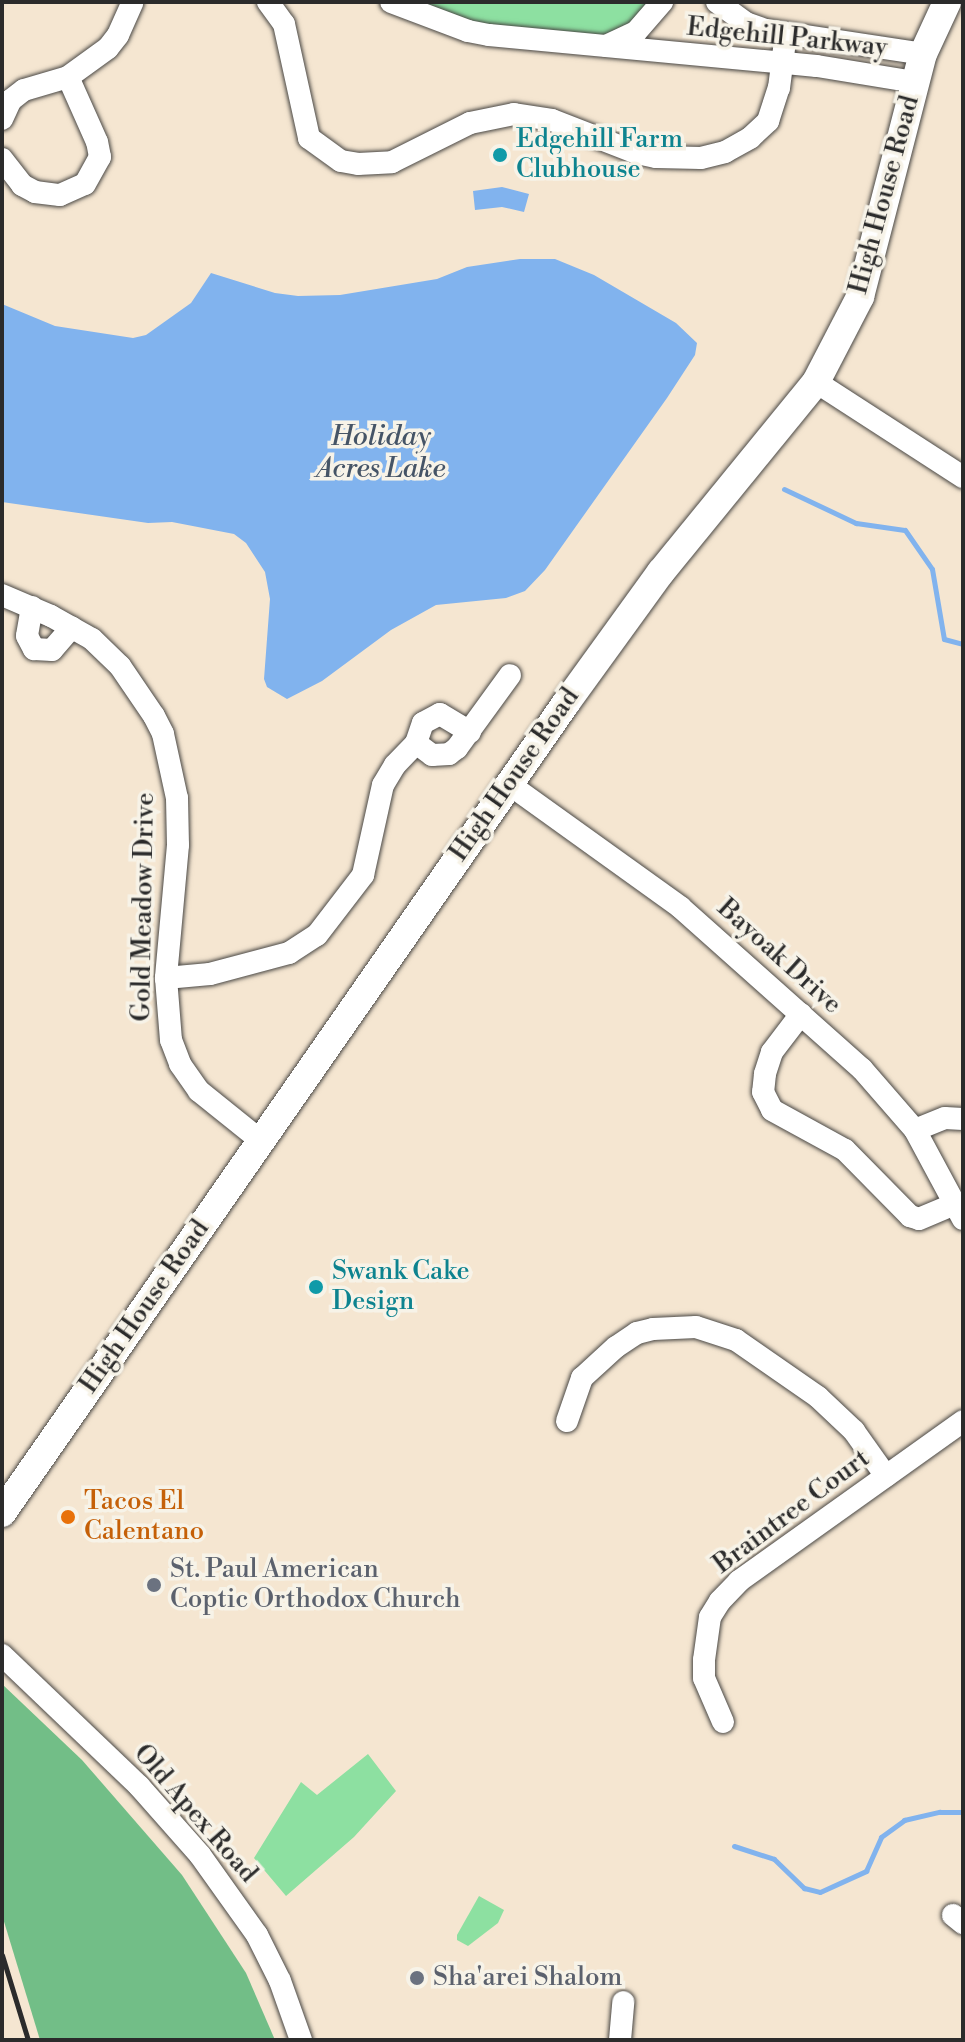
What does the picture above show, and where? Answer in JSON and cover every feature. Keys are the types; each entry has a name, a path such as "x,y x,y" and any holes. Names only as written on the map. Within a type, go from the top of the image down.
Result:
{"main road":[{"name":"High House Road","path":"2,1513 509,784 661,572 816,382 860,297 923,54 947,2"}],"street":[{"path":"2,119 11,100 24,90 68,77 108,48 123,26 133,2"},
{"path":"268,2 278,12 287,34 309,138 341,161 358,164 392,162 470,123 514,114 532,114 561,123 637,153 675,159 713,155 750,138 768,121 774,108 786,33"},
{"name":"Edgehill Parkway","path":"391,2 468,31 851,70 915,82"},
{"name":"Edgehill Parkway","path":"605,46 636,32 662,2"},
{"name":"Edgehill Parkway","path":"717,2 746,23 786,33 923,54"},
{"path":"2,159 22,185 35,192 60,195 85,184 100,157 97,142 68,77"},
{"path":"816,382 963,477"},
{"name":"Gold Meadow Drive","path":"2,595 72,627 107,652 135,685 154,716 168,755 178,821 166,978 168,1029 180,1064 199,1091 260,1140"},
{"path":"32,607 27,636 34,649 52,650 72,627"},
{"path":"416,743 424,752 440,756 457,748 510,675"},
{"path":"166,978 210,974 289,953 317,935 363,875 383,785 395,765 416,743 420,729 434,715 448,716 470,732"},
{"name":"Bayoak Drive","path":"509,784 680,907 862,1069 915,1130 959,1212"},
{"path":"801,1014 772,1052 765,1074 763,1092 772,1110 845,1150 910,1216 919,1219 959,1212"},
{"path":"915,1130 945,1118 963,1119"},
{"path":"567,1421 582,1378 637,1333 681,1325 713,1330 736,1340 834,1410 854,1431 886,1476"},
{"name":"Braintree Court","path":"723,1722 704,1669 710,1617 720,1601 739,1581 963,1421"},
{"name":"Old Apex Road","path":"2,1655 139,1786 200,1855 257,1935 280,1981 301,2040"},
{"path":"620,2040 623,2002"}],"green space":[{"path":"410,2 651,2 630,25 597,37 485,27"},
{"path":"2,1684 82,1760 182,1875 246,1973 275,2040 40,2040 2,1915"},
{"path":"368,1754 396,1791 354,1837 286,1896 254,1858 301,1782 317,1795"},
{"path":"479,1896 504,1910 498,1923 468,1946 457,1940 457,1935"}],"water":[{"path":"502,187 529,194 524,212 502,207 475,210 473,191"},
{"name":"Holiday Acres Lake","path":"520,259 555,259 594,275 676,323 697,343 695,355 667,398 545,570 525,591 506,598 436,605 391,630 322,681 287,699 267,687 264,679 270,599 265,572 246,543 234,534 172,522 148,523 2,502 2,304 55,326 133,338 146,335 191,303 211,273 275,293 340,295 437,279 467,267"}],"waterway":[{"path":"784,489 856,523 905,530 932,569 944,639 963,644"},
{"path":"734,1846 774,1859 804,1888 820,1892 866,1871 881,1837 904,1820 940,1812 963,1812"}],"railway":[{"path":"2,1955 28,2040"}],"place":[{"name":"Edgehill Farm Clubhouse","path":"500,155"},
{"name":"Swank Cake Design","path":"316,1287"},
{"name":"Tacos El Calentano","path":"68,1517"},
{"name":"St. Paul American Coptic Orthodox Church","path":"154,1585"},
{"name":"Sha'arei Shalom","path":"417,1978"}]}
